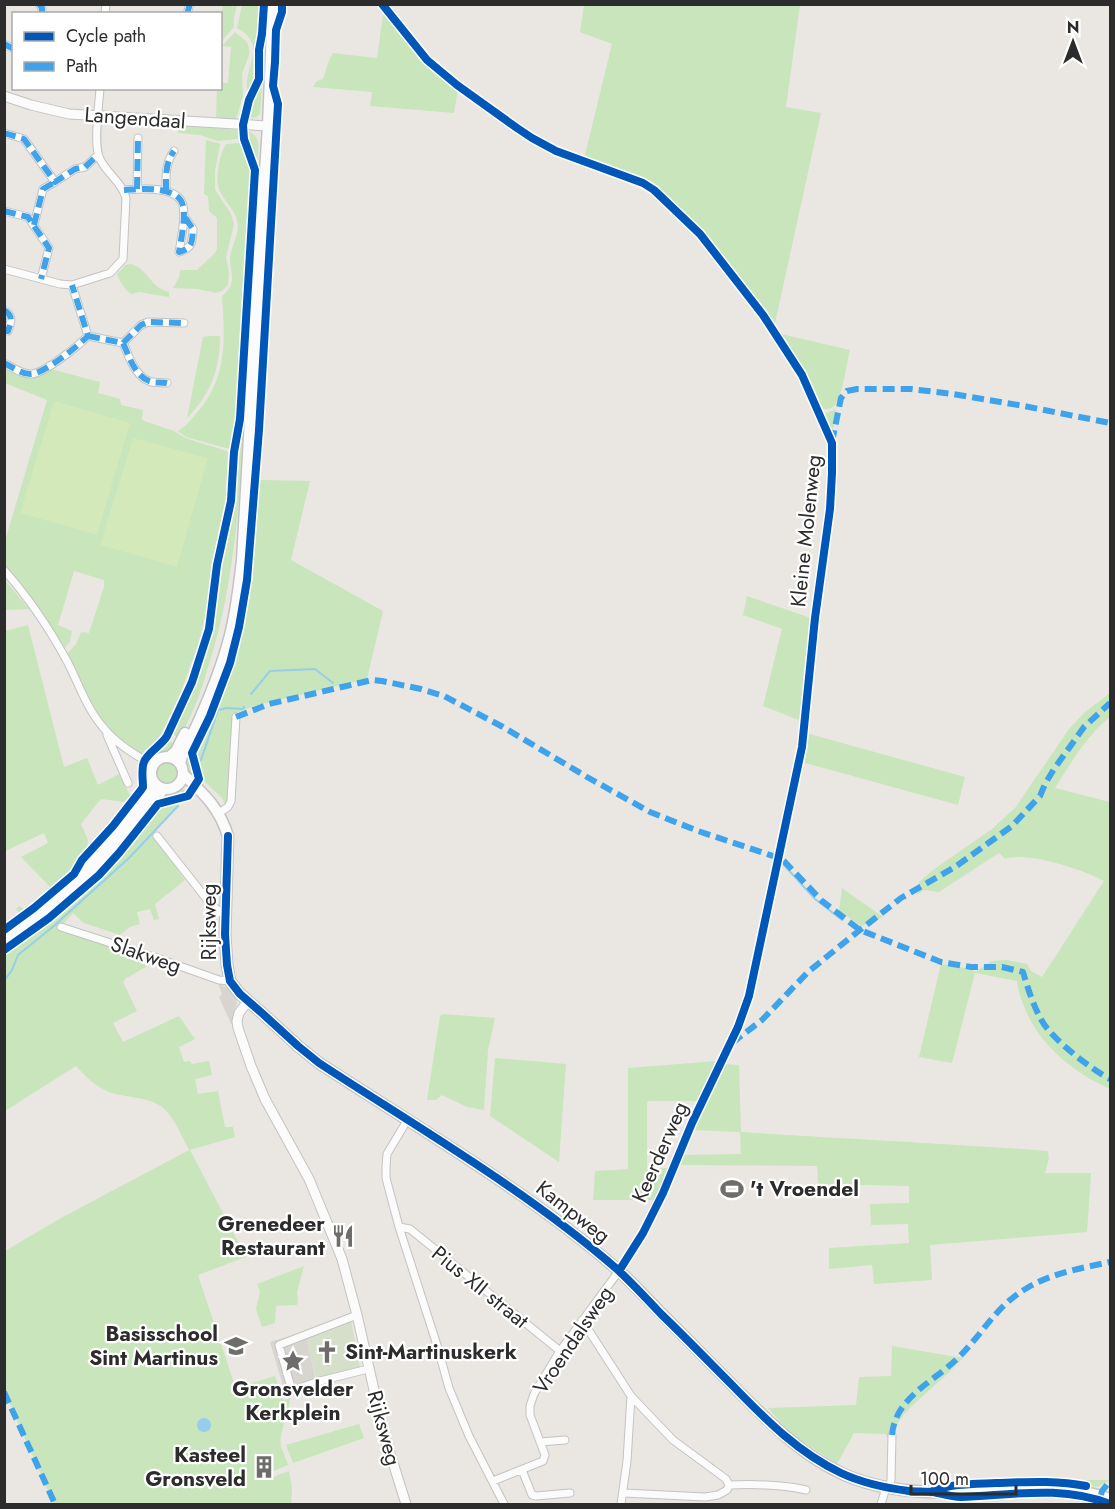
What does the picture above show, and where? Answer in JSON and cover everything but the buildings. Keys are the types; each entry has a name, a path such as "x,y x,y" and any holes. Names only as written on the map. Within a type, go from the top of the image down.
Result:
{"main road":[{"path":"181,769 175,759 160,758 152,765 150,773 153,782 164,789 177,785 181,780 182,756 213,689 229,639 239,589 268,126 273,4"},
{"path":"169,757 176,751 193,718 214,669 228,621 243,539"},
{"name":"Rijksweg","path":"181,769 210,801 223,821 228,840 227,965 230,981 248,1001"},
{"path":"4,935 50,901 91,865 138,809 151,791 153,782"},
{"path":"177,785 186,787 210,801"},
{"path":"4,945 46,915 101,866 164,789"},
{"name":"Kampweg","path":"248,1001 319,1063 534,1203 619,1271 756,1409 791,1441 817,1460 855,1479 909,1491 942,1492 1058,1487 1080,1490 1110,1499"}],"street":[{"path":"4,269 72,285 110,273 123,259 126,198 124,190 100,161 98,155 100,90"},
{"name":"Langendaal","path":"4,96 55,111 98,116 268,126"},
{"path":"4,133 24,139 55,182"},
{"path":"137,189 138,138"},
{"path":"166,191 166,166 174,151"},
{"path":"34,225 43,189 75,169 85,166 98,155"},
{"path":"124,190 137,189 172,193 182,201 184,216"},
{"path":"4,211 28,218 49,248 41,279"},
{"path":"72,285 88,336"},
{"path":"4,310 10,313 12,319 8,331 4,331"},
{"path":"123,343 141,325 148,322 184,323"},
{"path":"88,336 123,343"},
{"path":"4,363 29,374 39,372 88,336"},
{"path":"123,343 141,376 152,382 166,383"},
{"path":"4,570 43,619 93,713 105,730 118,742 152,765"},
{"path":"219,813 228,807 231,801 236,717"},
{"path":"105,730 128,783"},
{"path":"158,836 209,902 221,913 226,914"},
{"name":"Slakweg","path":"61,927 219,980 230,981"},
{"name":"Rijksweg","path":"248,1001 239,1013 237,1021 251,1066 268,1105 309,1179 342,1259 402,1503"},
{"path":"408,1119 387,1154 386,1178 449,1388 504,1504"},
{"name":"Keerderweg","path":"619,1271 643,1233 674,1166"},
{"name":"Pius XII straat","path":"399,1227 410,1229 560,1351"},
{"name":"Vroendalsweg","path":"540,1442 530,1415 534,1394 560,1351 619,1271"},
{"path":"357,1315 279,1345 292,1391 316,1382 368,1369"},
{"path":"582,1320 631,1396 673,1440 726,1479 729,1485"},
{"path":"621,1504 627,1461 631,1396"},
{"path":"881,1504 891,1478 892,1435"},
{"path":"493,1481 543,1461 545,1455 540,1442 565,1440"},
{"path":"522,1470 532,1495 570,1493"},
{"path":"729,1485 754,1484 806,1490"},
{"path":"624,1493 705,1497 718,1495 727,1490 729,1485"}],"green space":[{"path":"223,4 237,5 234,27 222,41 222,12"},
{"path":"242,5 259,5 255,80 249,95 247,83 253,45 250,39 237,28"},
{"path":"584,5 800,5 786,107 821,113 774,328 709,239 659,191 651,184 584,159 612,44 580,32"},
{"path":"384,8 419,51 458,89 454,113 370,106 372,92 313,87 317,81 323,79 333,53 377,58"},
{"path":"235,32 247,42 249,48 249,55 242,74 243,96 236,119 216,118 217,90 222,90 222,83 228,83 231,47 222,46"},
{"path":"262,82 260,114 246,119 250,104"},
{"path":"178,125 237,130 239,137 218,141 200,135 178,133"},
{"path":"246,130 257,140 257,165 246,137"},
{"path":"206,140 220,144 215,171 215,190 230,212 234,224 226,257 229,273 228,285 216,293 198,289 173,288 180,270 197,270 217,249 217,218 209,211 208,196 204,194"},
{"path":"241,143 250,167 244,311 233,450 186,437 178,431 189,422 206,401 219,373 224,329 222,296 231,284 230,258 238,226 233,211 219,189 218,172 226,144"},
{"path":"131,264 142,270 158,287 169,292 169,297 139,292 131,294 122,285 117,274 125,265"},
{"path":"777,333 850,350 842,389 833,407 823,409 815,402 804,378"},
{"path":"220,336 216,370 202,400 187,418 203,337"},
{"path":"5,365 26,375 47,368 100,382 98,393 120,399 121,405 143,410 142,419 144,421 228,453 226,496 212,563 207,609 198,645 180,694 161,735 142,755 108,730 66,655 76,644 81,632 89,633 104,587 104,580 74,571 58,625 72,631 70,642 63,649 31,598 5,564 5,541 47,400 5,383"},
{"path":"54,401 130,423 97,535 20,513"},
{"path":"245,408 235,541 224,606 202,688 179,738 171,733 192,691 210,627 233,500"},
{"path":"836,409 832,438 819,412 827,413"},
{"path":"133,438 208,458 177,567 100,545"},
{"path":"260,480 310,481 291,560 383,611 367,679 257,705 233,716 229,799 226,806 222,798 203,780 196,753 224,689 246,611 251,585"},
{"path":"4,579 29,609 5,610"},
{"path":"747,596 811,618 801,721 763,706 782,629 743,615"},
{"path":"28,625 64,767 87,758 98,785 119,774 131,797 138,788 139,761 147,769 150,785 137,804 100,800 81,824 88,840 86,856 73,873 21,915 16,909 19,906 24,909 50,887 21,857 48,843 44,833 5,851 5,631"},
{"path":"1110,693 1110,717 1073,759 1055,788 1110,802 1110,1089 1082,1074 1047,1044 1029,1018 1017,981 975,973 952,1063 919,1057 941,964 971,969 975,972 992,961 1007,960 1027,964 1031,971 1042,977 1104,881 1055,863 1015,857 1005,859 999,853 939,892 924,890 917,895 919,882 992,829 1015,808 1069,729 1084,713"},
{"path":"806,733 965,777 958,805 802,762"},
{"path":"169,741 176,745 170,752 147,759 166,742"},
{"path":"187,751 196,774 193,780 185,767"},
{"path":"167,763 174,766 177,773 174,780 167,783 160,780 157,773 160,766"},
{"path":"177,789 189,792 187,795 158,802 164,793"},
{"path":"183,800 152,834 185,880 155,904 159,919 154,920 150,909 137,912 140,924 130,927 120,935 84,923 73,913 59,929 156,961 123,982 137,1011 113,1023 123,1042 179,1016 195,1039 179,1047 184,1062 190,1061 192,1064 209,1061 212,1075 195,1079 198,1094 218,1091 225,1127 233,1127 235,1137 190,1150 246,1257 198,1275 235,1386 275,1376 283,1400 290,1398 281,1441 288,1465 271,1472 273,1477 289,1471 292,1488 291,1504 54,1504 5,1393 5,1251 61,1218 189,1150 174,1121 162,1107 143,1099 104,1090 76,1066 5,1111 4,952 48,921 107,870 158,806"},
{"path":"120,811 130,813 92,858 96,837"},
{"path":"842,888 883,917 862,926 839,911"},
{"path":"443,1014 495,1018 488,1050 484,1110 467,1107 442,1095 436,1100 427,1100 440,1016"},
{"path":"495,1058 566,1064 559,1162 490,1116"},
{"path":"717,1061 698,1101 649,1101 647,1103 647,1169 668,1168 655,1200 593,1200 595,1171 628,1169 628,1068"},
{"path":"722,1064 739,1065 741,1132 1048,1151 1049,1158 1045,1173 1091,1173 1087,1232 930,1245 932,1280 874,1284 872,1265 829,1269 829,1248 909,1243 908,1224 871,1225 870,1204 909,1203 909,1186 818,1184 817,1166 677,1165 680,1155 741,1154 740,1132 691,1130"},
{"path":"304,1266 297,1292 297,1305 276,1306 275,1323 262,1327 256,1309 260,1292 257,1284"},
{"path":"351,1320 360,1368 316,1379 306,1337"},
{"path":"892,1346 963,1358 902,1417 894,1432 893,1441 885,1434 854,1433 837,1464 791,1434 768,1408 856,1405 859,1377 891,1376"},
{"path":"359,1424 364,1438 293,1463 286,1445"},
{"path":"1055,1480 1110,1480 1098,1487"}],"shaded area":[{"path":"218,983 230,989 236,998 234,1023 231,1024 219,997 222,994"},
{"name":"Gronsvelder Kerkplein","path":"305,1332 317,1386 286,1396 270,1342"}],"water":[{"path":"204,1418 209,1420 211,1425 209,1430 204,1432 199,1430 197,1425 199,1420"}],"waterway":[{"path":"251,694 270,671 315,669 333,683"},
{"path":"201,760 218,710 243,709 244,707"},
{"path":"56,924 130,857 178,806"},
{"path":"782,863 815,899 842,920"},
{"path":"4,981 12,970 18,955 55,925"}],"marked path":[{"path":"39,4 42,12"},
{"path":"188,12 190,4"},
{"path":"4,44 12,48"},
{"path":"4,133 24,139 55,182 75,169 85,167 98,155"},
{"path":"137,189 138,138"},
{"path":"166,191 166,175 174,151"},
{"path":"34,225 43,189 55,182"},
{"path":"124,190 167,191 180,199 184,216 179,252 191,244 192,238 193,229 184,216"},
{"path":"4,211 28,217 49,248 41,279"},
{"path":"4,363 32,374 62,358 88,336 72,285"},
{"path":"4,310 11,319 8,331 4,331"},
{"path":"123,343 141,325 148,322 184,323"},
{"path":"88,336 123,343 133,366 141,376 152,382 167,383"},
{"path":"832,442 841,398 847,391 857,389 911,389 953,394 1110,423"},
{"path":"236,717 269,704 372,680 421,689 444,696 503,727 650,812 782,859 822,901 860,930 941,962 971,967 1002,967 1023,972 1033,1003 1047,1028 1073,1053 1110,1079"},
{"path":"732,1043 762,1020 808,972 901,898 955,867 1012,826 1040,796 1054,769 1084,727 1110,703"},
{"path":"892,1435 897,1416 910,1398 959,1357 1016,1295 1057,1275 1110,1262"},
{"path":"4,1392 55,1504"},
{"path":"1101,1495 1110,1481"}],"cycle path":[{"path":"4,930 74,874 82,860 141,790 144,762 167,736 192,682 209,629 217,565 231,501 234,452 240,419 255,170 244,139 243,125 249,100 259,79 259,50 264,4"},
{"path":"4,950 49,918 99,875 158,804 188,796 199,779 192,753 210,716 230,663 247,580 259,430 278,104 273,86 276,30 282,4"},
{"name":"Kleine Molenweg","path":"382,4 427,60 457,85 517,128 556,151 643,183 654,190 700,234 763,315 802,375 832,443 830,509 815,618 802,747 749,996 738,1027 692,1123 663,1193 643,1233 619,1271"},
{"path":"228,836 225,934 227,965 230,981 240,994 319,1063 472,1161 583,1241 624,1275 759,1412 797,1446 849,1477 892,1488 961,1497 1055,1493 1092,1498 1110,1504"},
{"path":"931,1492 955,1485 980,1484 1041,1482 1086,1486"}],"place":[{"name":"'t Vroendel","path":"732,1189"},
{"name":"Grenedeer Restaurant","path":"343,1236"},
{"name":"Basisschool Sint Martinus","path":"236,1346"},
{"name":"Sint-Martinuskerk","path":"327,1352"},
{"name":"Gronsvelder Kerkplein","path":"293,1361"},
{"name":"Kasteel Gronsveld","path":"264,1467"}]}
